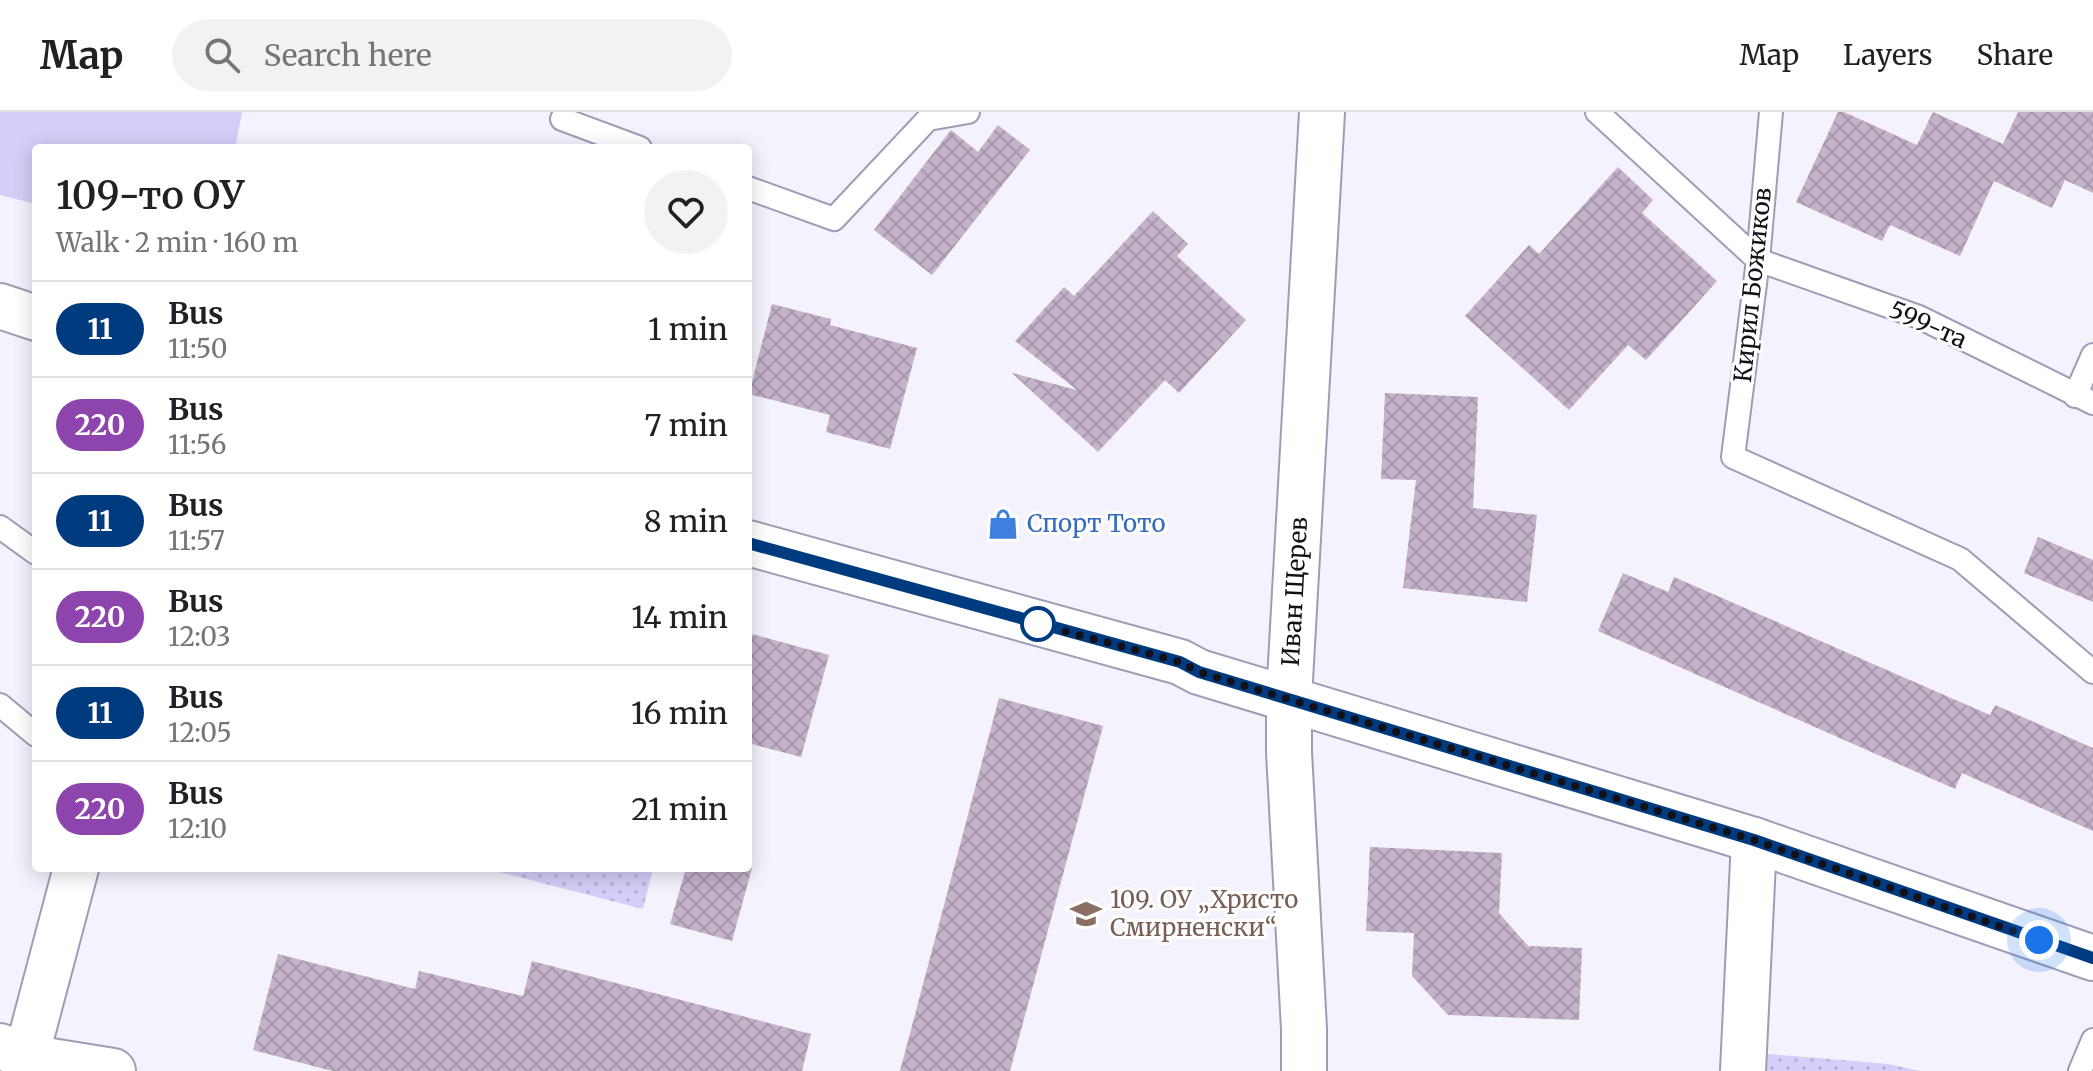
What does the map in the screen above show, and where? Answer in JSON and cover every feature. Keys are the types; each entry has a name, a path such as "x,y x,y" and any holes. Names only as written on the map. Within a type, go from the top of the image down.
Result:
{"street":[{"name":"Иван Щерев","path":"1304,1071 1289,698 1322,112"},
{"path":"0,306 32,317"},
{"path":"752,544 1180,662 1199,672 1754,840 2093,958"},
{"path":"1743,1071 1754,840"},
{"path":"75,872 13,1052 113,1071"}],"lane":[{"path":"752,189 834,219 928,119 968,112"},
{"path":"1597,112 1758,260"},
{"name":"Кирил Божиков","path":"1771,112 1758,260 1733,457 1960,559 2093,672"},
{"path":"562,119 629,144"},
{"name":"599-та","path":"1758,260 1919,317 2084,399"},
{"path":"2084,399 2093,355"},
{"path":"0,527 32,550"},
{"path":"0,705 32,732"},
{"path":"2080,1071 2093,1040"}],"shaded area":[{"path":"0,112 242,112 236,144 32,144 32,203 0,195"},
{"path":"500,872 652,872 643,909"},
{"path":"1745,1052 1888,1064 1920,1071 1743,1071"}],"building":[{"path":"1838,112 1917,145 1933,112 2003,144 2018,112 2093,112 2093,193 2065,180 2052,208 1994,181 1960,256 1890,225 1882,241 1796,202"},
{"path":"998,125 1030,150 932,275 874,230 951,130 978,152"},
{"path":"1618,167 1653,200 1642,213 1717,281 1646,360 1628,345 1569,410 1465,316 1529,245 1539,254"},
{"path":"1153,211 1188,244 1177,256 1246,320 1179,393 1165,380 1098,452 1012,373 1077,390 1015,341 1064,287 1074,296"},
{"path":"772,304 831,319 830,325 917,348 890,449 826,432 830,415 752,395 752,382"},
{"path":"1385,393 1478,397 1473,508 1537,515 1527,602 1403,588 1416,480 1381,479"},
{"path":"2038,537 2093,560 2093,602 2024,573"},
{"path":"1623,573 1668,592 1674,577 1990,715 1995,705 2093,748 2093,831 1962,773 1955,789 1598,631"},
{"path":"752,634 829,655 801,757 752,744"},
{"path":"999,698 1103,726 1010,1071 900,1071"},
{"path":"1370,847 1502,853 1499,913 1528,946 1582,948 1579,1020 1448,1015 1412,976 1414,933 1366,931"},
{"path":"685,872 751,872 732,941 670,924"},
{"path":"278,954 415,989 419,971 523,996 532,961 811,1034 802,1071 332,1071 253,1050"}],"bus line":[{"name":"11","path":"752,544 1180,662 1199,672 1754,840 2093,958"}],"place":[{"name":"Спорт Тото","path":"1003,524"},
{"name":"109. ОУ „Христо Смирненски“","path":"1086,914"}],"route":[{"path":"1038,624 1180,662 1199,672 1754,840 2039,940"}]}
